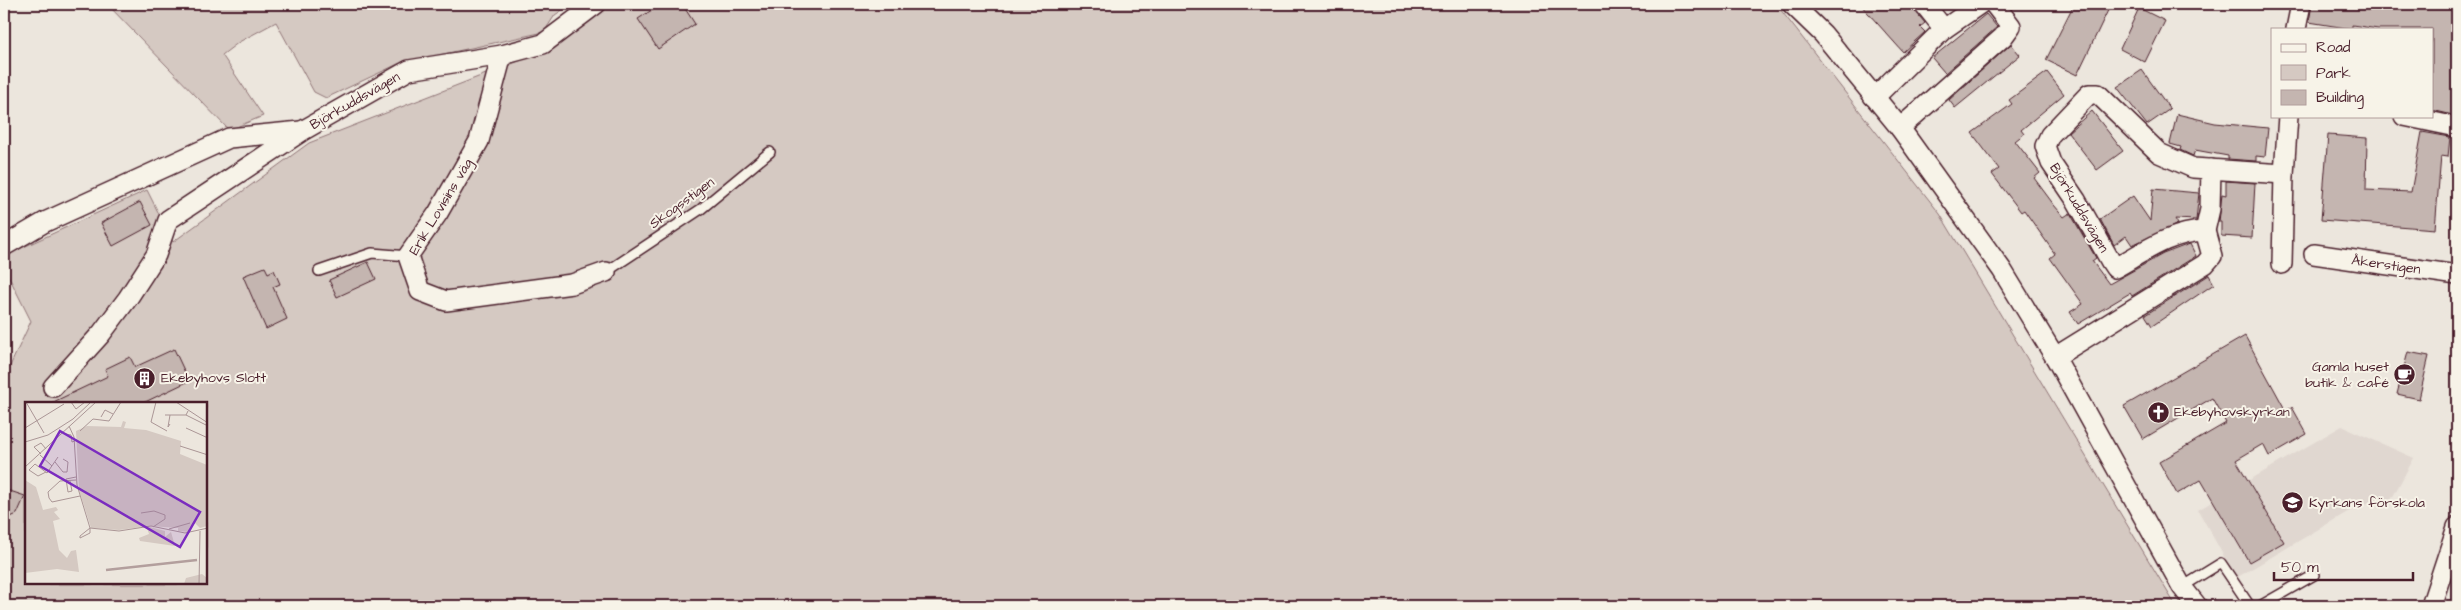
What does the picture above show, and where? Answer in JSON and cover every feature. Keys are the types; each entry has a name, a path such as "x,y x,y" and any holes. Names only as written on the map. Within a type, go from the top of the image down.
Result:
{"street":[{"name":"Björkuddsvägen","path":"4,246 45,222 229,138 302,131 409,70 502,55 543,44 596,4"},
{"path":"1792,4 1822,34 1900,128 2002,270 2055,357 2182,587 2197,606"},
{"path":"1924,4 1944,29"},
{"path":"1873,96 1881,91 1944,29 1980,4"},
{"path":"1900,128 2003,37 2011,26 1994,4"},
{"path":"2296,28 2300,4"},
{"name":"Erik Lovisins väg","path":"502,55 479,141 438,213 408,256 420,291 446,301 572,284 606,272"},
{"name":"Björkuddsvägen","path":"2205,231 2186,232 2159,243 2115,268 2076,200 2051,163 2044,146 2050,135 2089,94 2098,94 2159,153 2193,168 2284,174"},
{"path":"2282,264 2284,174 2288,118"},
{"path":"2413,118 2457,128"},
{"path":"53,387 101,334 128,298 156,255 168,220 302,131"},
{"path":"2055,357 2205,264 2212,256 2205,231 2210,209 2212,169"},
{"name":"Åkerstigen","path":"2314,254 2457,275"},
{"path":"2431,606 2457,527"}],"lane":[{"name":"Skogsstigen","path":"606,272 701,209 770,152"},
{"path":"319,271 372,253 408,256"},
{"path":"2182,587 2221,563 2250,606"},
{"path":"2260,606 2314,575"}],"shaded area":[{"name":"Kyrkans förskola","path":"2342,426 2414,458 2391,500 2361,504 2236,578 2198,510"}],"green space":[{"path":"107,4 571,4 555,15 544,32 398,64 326,98 314,92 276,22 239,42 222,55 263,116 229,130"},
{"path":"609,4 1776,4 1940,214 2176,606 4,606 4,379 31,321 4,267 4,256 147,190 173,242 309,143 550,49"}],"building":[{"path":"661,4 682,4 695,24 658,49 638,19"},
{"path":"1860,4 1913,4 1915,11 1925,23 1920,27 1925,32 1903,52"},
{"path":"2074,4 2111,4 2077,75 2046,60"},
{"path":"2312,4 2421,4 2439,6 2440,4 2457,6 2457,116 2434,110 2434,28 2372,28 2352,25 2352,28 2346,28 2309,22"},
{"path":"2139,8 2165,21 2145,62 2120,49"},
{"path":"1986,14 1997,27 1945,73 1932,58"},
{"path":"2011,44 2020,55 1955,108 1949,100"},
{"path":"2142,70 2170,109 2147,125 2117,87"},
{"path":"2047,72 2064,94 2021,130 2024,134 2015,141 2040,173 2034,178 2054,205 2064,217 2070,213 2096,258 2092,261 2109,284 2163,254 2190,244 2196,256 2132,296 2130,293 2078,324 2070,312 2083,304 2050,258 2055,254 2024,210 2021,212 1992,174 1999,169 1972,133 2012,104 2009,100"},
{"path":"2092,111 2123,151 2097,170 2068,132"},
{"path":"2177,114 2215,123 2268,128 2265,157 2256,156 2256,161 2228,159 2228,156 2195,150 2193,156 2180,150 2181,147 2170,144"},
{"path":"2422,132 2450,137 2448,157 2441,156 2435,229 2321,220 2328,135 2367,138 2366,190 2411,192"},
{"path":"2226,181 2255,183 2252,238 2221,236 2221,222 2219,222 2222,194 2226,195"},
{"path":"2153,189 2199,193 2196,220 2175,219 2178,224 2132,245 2126,236 2114,245 2100,219 2133,196 2150,221"},
{"path":"140,202 152,225 113,246 101,223"},
{"path":"368,262 376,279 337,297 329,280"},
{"path":"265,267 268,273 274,270 280,284 273,287 287,319 266,329 243,276"},
{"path":"2209,275 2214,284 2152,326 2145,315"},
{"name":"Ekebyhovskyrkan","path":"2245,336 2286,411 2292,407 2307,434 2269,456 2263,444 2236,460 2284,542 2249,562 2201,480 2177,494 2159,462 2226,423 2212,398 2143,439 2124,406"},
{"name":"Ekebyhovs Slott","path":"174,349 189,381 145,402 53,402 108,376 105,369 130,357 135,367"},
{"name":"Gamla huset butik & café","path":"2408,352 2429,356 2419,399 2397,394"},
{"path":"4,489 25,496 17,514 4,520"}],"place":[{"name":"Gamla huset butik & café","path":"2405,375"},
{"name":"Ekebyhovs Slott","path":"145,378"},
{"name":"Ekebyhovskyrkan","path":"2158,412"},
{"name":"Kyrkans förskola","path":"2293,503"}]}
